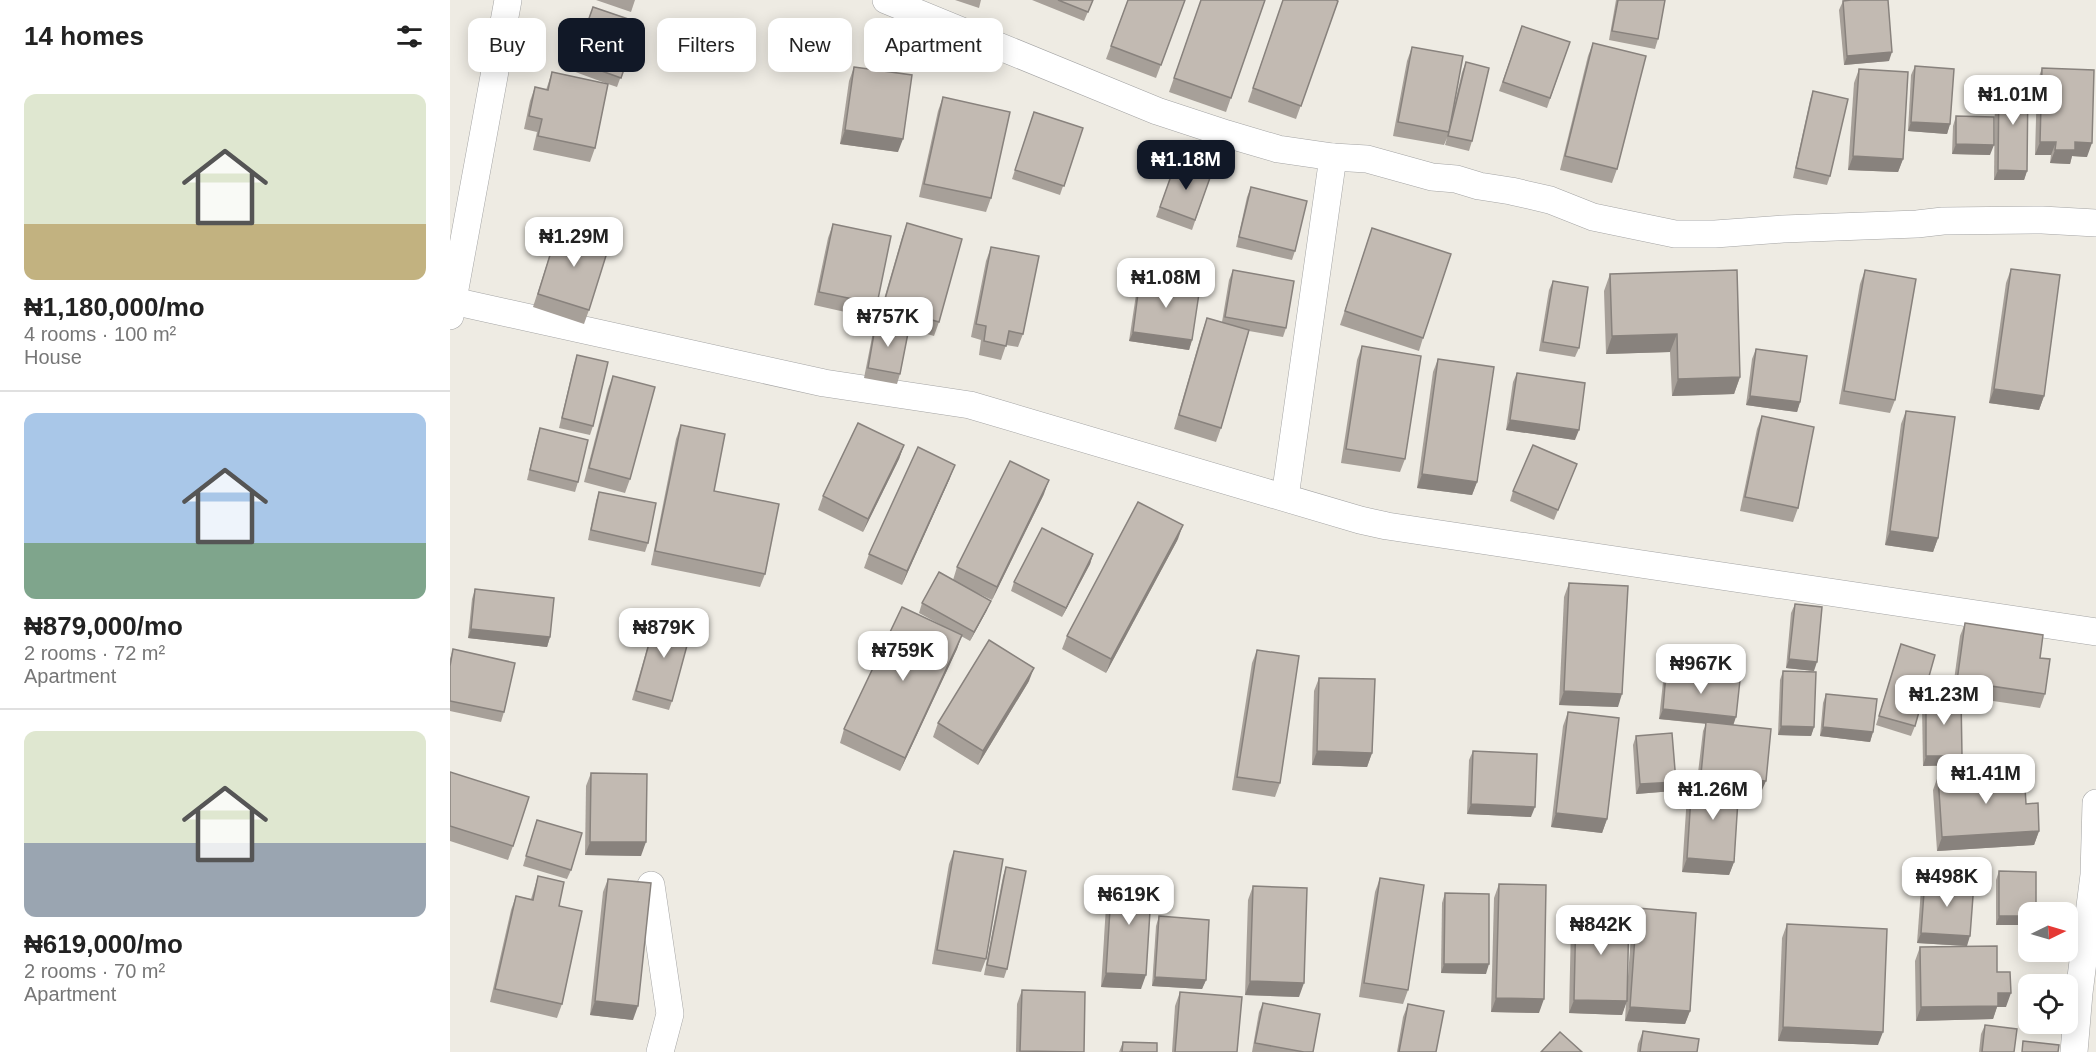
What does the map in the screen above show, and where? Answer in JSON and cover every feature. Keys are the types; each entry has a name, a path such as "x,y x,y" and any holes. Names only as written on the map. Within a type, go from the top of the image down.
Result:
{"street":[{"path":"508,0 452,308 824,383 970,405 1387,526 2096,632"},
{"path":"886,0 1157,111 1278,149 1333,157 1367,159 1432,177 1456,179 1479,186 1550,200 1593,217 1675,234 1715,234 1943,221 2042,220 2096,223"},
{"path":"1285,497 1333,157"},
{"path":"2074,1052 2082,964 2094,875 2096,802"},
{"path":"651,885 670,1014 660,1052"}],"building":[{"path":"1058,0 1093,0 1088,12"},
{"path":"1128,0 1185,0 1161,65 1111,46"},
{"path":"1201,0 1265,0 1231,98 1174,78"},
{"path":"1283,0 1338,1 1301,106 1253,88"},
{"path":"1618,0 1665,0 1658,39 1612,31"},
{"path":"1888,0 1892,52 1847,56 1843,1"},
{"path":"593,7 625,18 589,18"},
{"path":"1522,26 1570,42 1550,98 1503,82"},
{"path":"1593,43 1646,56 1617,169 1565,156"},
{"path":"1412,47 1463,56 1449,132 1398,122"},
{"path":"1466,62 1489,68 1472,141 1448,136"},
{"path":"1915,66 1954,69 1950,124 1911,122"},
{"path":"854,67 864,68 864,72 912,75 903,139 845,130"},
{"path":"2042,68 2094,70 2092,143 2075,142 2075,150 2055,150 2056,142 2040,142"},
{"path":"1859,69 1908,72 1903,159 1853,156"},
{"path":"552,72 608,84 595,148 538,136 542,119 529,116 535,87 548,90"},
{"path":"604,72 623,72 621,78"},
{"path":"1999,81 2028,81 2027,171 1998,170"},
{"path":"1813,91 1848,99 1830,176 1796,168"},
{"path":"943,97 1010,112 991,198 924,184"},
{"path":"1034,112 1083,128 1064,186 1015,170"},
{"path":"1956,116 1994,117 1994,145 1956,144"},
{"path":"1176,162 1211,175 1195,220 1160,207"},
{"path":"1251,187 1307,201 1295,251 1239,237"},
{"path":"907,223 962,239 939,322 883,306"},
{"path":"833,224 891,236 877,304 819,292"},
{"path":"559,226 610,243 589,310 538,294"},
{"path":"1372,228 1451,254 1423,338 1345,311"},
{"path":"991,247 1039,256 1023,334 1009,331 1006,346 984,341 986,326 976,324"},
{"path":"2011,269 2060,275 2044,396 1994,389"},
{"path":"1233,270 1294,281 1286,328 1225,317"},
{"path":"1737,270 1740,377 1678,379 1677,334 1612,336 1610,274"},
{"path":"1865,270 1916,279 1895,400 1844,391"},
{"path":"1140,278 1200,287 1192,340 1133,332"},
{"path":"1553,281 1588,287 1579,348 1543,342"},
{"path":"1207,318 1249,330 1221,428 1179,415"},
{"path":"876,322 909,328 900,374 868,368"},
{"path":"1362,346 1421,356 1405,459 1346,449"},
{"path":"1756,349 1807,356 1800,402 1750,396"},
{"path":"577,355 608,362 593,426 562,418"},
{"path":"1438,359 1494,367 1477,482 1422,474"},
{"path":"1517,373 1585,383 1579,430 1510,420"},
{"path":"613,376 655,387 630,479 589,468"},
{"path":"1906,411 1955,417 1938,538 1890,531"},
{"path":"1762,416 1814,427 1798,508 1745,497"},
{"path":"858,423 904,445 868,519 823,496"},
{"path":"681,425 725,434 714,491 779,504 765,574 655,551"},
{"path":"540,428 588,440 578,482 530,470"},
{"path":"1533,445 1577,464 1558,510 1513,491"},
{"path":"918,447 955,465 907,571 869,554"},
{"path":"1010,461 1049,480 997,587 957,567"},
{"path":"599,492 656,503 648,543 591,530"},
{"path":"1138,502 1183,525 1111,659 1067,636"},
{"path":"1042,528 1093,554 1066,608 1014,582"},
{"path":"939,572 991,601 974,632 922,603"},
{"path":"1569,583 1628,586 1622,694 1564,691"},
{"path":"475,589 554,598 550,637 471,629"},
{"path":"1795,604 1822,607 1817,662 1789,659"},
{"path":"902,607 962,635 905,758 844,729"},
{"path":"656,618 692,627 672,701 636,691"},
{"path":"1965,623 2043,635 2040,658 2050,659 2045,694 1957,681"},
{"path":"989,640 1034,668 983,751 938,723"},
{"path":"1901,644 1935,655 1915,726 1879,716"},
{"path":"453,649 515,663 504,712 450,701 450,666"},
{"path":"1257,650 1299,656 1280,783 1237,777"},
{"path":"1783,671 1816,672 1814,727 1781,726"},
{"path":"1666,673 1740,680 1736,717 1663,709"},
{"path":"1319,678 1375,679 1372,753 1317,751"},
{"path":"1826,694 1877,699 1873,732 1823,727"},
{"path":"1961,696 1962,756 1926,756 1926,697"},
{"path":"1568,712 1619,718 1607,819 1556,813"},
{"path":"1706,722 1771,729 1766,781 1701,774"},
{"path":"1672,733 1676,782 1640,784 1636,736"},
{"path":"1473,751 1537,754 1535,807 1471,804"},
{"path":"2024,771 2026,804 2038,803 2039,831 1942,837 1938,776"},
{"path":"450,772 529,797 513,846 450,826"},
{"path":"591,773 647,774 646,842 590,842"},
{"path":"1692,781 1739,784 1734,862 1687,858"},
{"path":"537,820 582,833 571,870 526,856"},
{"path":"954,851 1003,859 986,959 937,950"},
{"path":"1006,867 1026,871 1007,969 987,965"},
{"path":"1999,871 2036,872 2036,902 2018,902 2018,916 1999,916"},
{"path":"538,876 564,882 559,906 582,911 562,1004 495,989 516,896 533,900"},
{"path":"1112,877 1152,879 1146,975 1106,973"},
{"path":"1380,878 1424,885 1408,990 1364,983"},
{"path":"608,879 651,883 638,1006 595,1001"},
{"path":"1925,879 1974,883 1970,936 1921,933"},
{"path":"1499,884 1546,885 1544,999 1496,998"},
{"path":"1253,886 1307,888 1304,983 1250,981"},
{"path":"1445,893 1489,894 1489,964 1444,964"},
{"path":"1637,908 1696,913 1690,1011 1630,1007"},
{"path":"1576,911 1629,913 1627,1001 1574,1000"},
{"path":"1159,916 1209,920 1206,980 1155,977"},
{"path":"1787,924 1887,929 1883,1032 1783,1027"},
{"path":"1997,946 1997,972 2010,972 2011,993 1998,993 1998,1006 1921,1007 1920,947"},
{"path":"1022,990 1085,992 1084,1052 1020,1051"},
{"path":"1180,992 1242,997 1237,1052 1175,1052"},
{"path":"1263,1003 1320,1014 1313,1052 1255,1043"},
{"path":"1408,1004 1444,1011 1436,1052 1399,1052"},
{"path":"1985,1025 2017,1029 2014,1052 1982,1052"},
{"path":"1643,1031 1699,1039 1697,1052 1640,1052"},
{"path":"1560,1032 1582,1052 1541,1052"},
{"path":"2023,1041 2059,1045 2058,1052 2022,1052"},
{"path":"1123,1042 1157,1043 1157,1052 1122,1052"}]}
